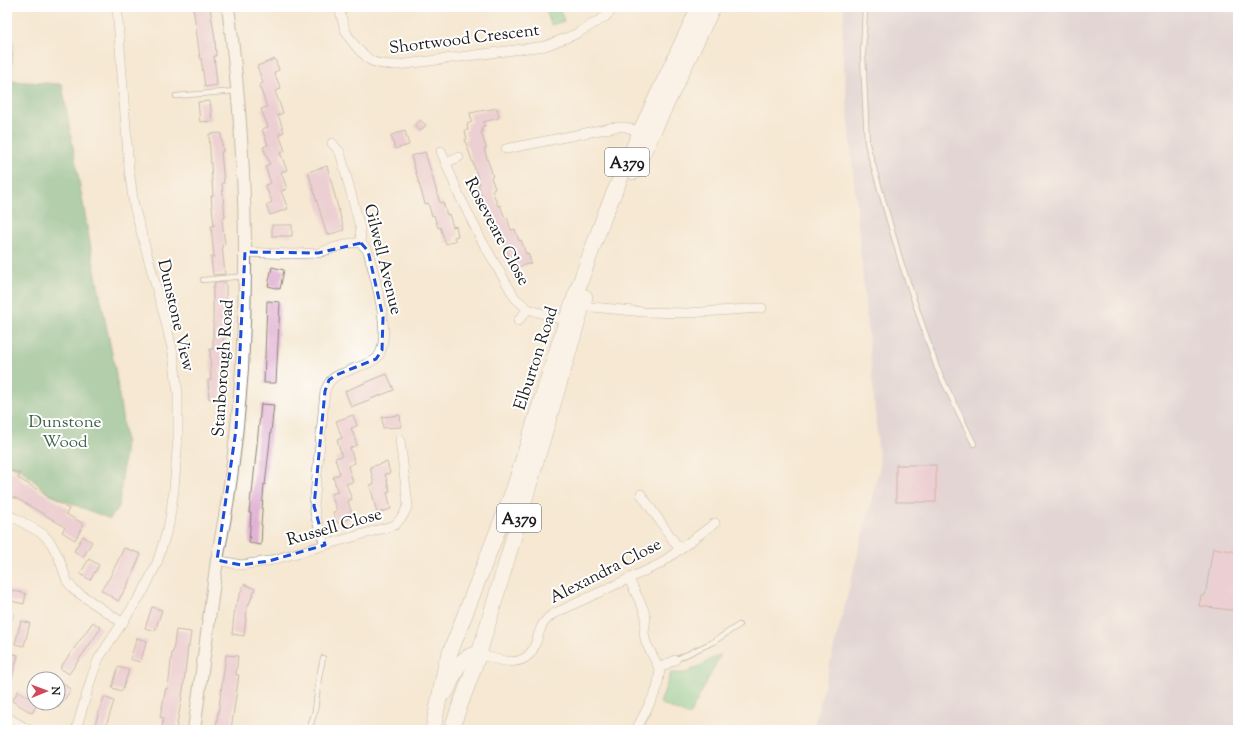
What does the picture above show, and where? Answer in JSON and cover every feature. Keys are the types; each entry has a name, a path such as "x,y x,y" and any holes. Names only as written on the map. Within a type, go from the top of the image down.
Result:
{"main road":[{"name":"Elburton Road","path":"433,730 446,663 513,491 566,321 606,214 640,132 699,7"},
{"name":"Elburton Road","path":"451,730 478,654 582,306 615,218 635,170 713,7"},
{"name":"A379","path":"458,633 472,638 477,638 481,635 489,609 495,597"},
{"name":"A379","path":"436,713 462,660 473,654 478,654"}],"street":[{"name":"Dunstone View","path":"76,730 99,658 144,590 154,569 169,524 174,489 178,438 178,394 173,353 134,206 129,169 117,7"},
{"name":"Stanborough Road","path":"194,730 217,560 229,492 242,368 246,252 241,126 228,7"},
{"name":"Shortwood Crescent","path":"339,7 345,30 350,40 360,51 371,60 383,64 398,65 545,46 576,34 605,17 615,7"},
{"path":"506,149 615,127 626,127 640,132"},
{"name":"Gilwell Avenue","path":"325,545 316,518 314,506 325,391 329,380 336,375 376,359 382,350 383,317 368,251 361,243 360,227 340,152 332,143"},
{"name":"Roseveare Close","path":"441,151 459,195 505,283 515,298 528,309 566,321"},
{"name":"Roseveare Close","path":"446,163 459,157"},
{"path":"246,252 292,254 318,252 351,243 361,243"},
{"path":"582,306 644,312 688,313 762,308"},
{"name":"Roseveare Close","path":"518,320 528,309"},
{"name":"Russell Close","path":"217,560 241,565 269,561 395,525 403,516 408,505 400,441"},
{"path":"641,494 680,550"},
{"path":"7,515 43,534 51,543 59,558 67,581 74,590 123,623"},
{"name":"Alexandra Close","path":"478,654 496,660 510,662 519,661 531,653 540,629 546,620 553,614 660,564 716,523"},
{"path":"629,579 646,617 644,633 646,643 660,670 660,679 657,689 636,730"},
{"path":"659,668 675,660"},
{"path":"7,717 29,730"}],"lane":[{"path":"865,7 862,55 867,144 901,262 937,368 974,444"},
{"path":"176,96 238,91"},
{"path":"203,280 245,276"},
{"path":"675,660 713,642 739,625"},
{"path":"309,730 316,711 319,676 323,658"}],"highlighted area":[{"path":"361,243 368,251 383,317 383,336 382,350 376,359 336,375 329,380 325,391 314,506 325,545 269,561 241,565 217,560 236,430 245,252 318,253"}],"shaded area":[{"path":"844,7 1238,7 1238,730 813,730 880,466 842,48"}],"green space":[{"path":"545,7 559,7 564,21 551,25"},
{"path":"7,40 13,43 11,81 7,82"},
{"name":"Dunstone Wood","path":"7,82 62,84 94,265 115,368 126,443 119,507 110,519 50,495 22,471 7,464"},
{"path":"721,654 689,716 660,703 671,673 686,673"}],"building":[{"path":"193,7 210,7 215,39 216,56 214,56 217,85 205,87"},
{"path":"275,59 279,70 274,72 281,89 275,91 283,113 278,115 284,132 279,134 285,151 280,153 287,170 281,172 287,189 281,191 288,209 270,215 266,205 272,202 265,185 271,183 265,166 270,164 263,147 268,145 262,129 268,127 261,109 267,107 259,85 263,83 257,66"},
{"path":"210,101 212,121 200,122 198,102"},
{"path":"497,108 499,118 483,122 485,126 481,127 483,132 481,132 486,148 484,149 493,176 491,177 495,189 492,190 498,206 500,205 505,218 507,217 511,230 515,229 526,254 528,253 531,263 515,268 511,255 509,256 504,243 502,244 485,206 483,207 478,184 480,184 465,140 467,139 465,131 468,130 467,124 472,122 470,113"},
{"path":"420,120 426,125 420,131 414,126"},
{"path":"405,131 409,145 395,149 391,135"},
{"path":"221,133 224,183 222,183 225,218 222,219 225,244 222,245 225,274 213,275 211,257 214,257 211,226 214,226 211,196 213,196 209,134"},
{"path":"425,152 440,203 443,202 453,227 456,226 458,236 454,237 455,241 446,244 440,227 438,228 434,215 432,216 428,203 425,204 411,156"},
{"path":"327,166 344,230 327,235 308,172"},
{"path":"272,225 292,225 292,236 272,236"},
{"path":"272,267 284,270 280,289 268,286"},
{"path":"226,282 226,338 223,338 224,368 220,368 221,399 209,399 208,380 211,380 210,349 213,349 213,288 214,283"},
{"path":"267,301 280,302 276,383 264,383"},
{"path":"387,374 394,390 351,407 345,391"},
{"path":"261,404 274,405 265,485 264,484 261,545 249,543 251,513 249,513"},
{"path":"353,415 357,426 351,428 357,445 350,448 355,463 348,466 353,482 346,484 352,499 348,501 353,517 337,523 333,512 337,511 331,494 338,492 333,477 340,474 335,458 342,456 337,440 342,438 336,421"},
{"path":"400,415 401,427 383,428 382,417"},
{"path":"387,462 390,473 385,474 390,491 387,492 391,509 377,513 370,485 374,484 370,467"},
{"path":"896,465 936,465 936,502 896,502"},
{"path":"7,470 20,473 18,478 69,509 66,514 84,524 75,540 62,532 65,527 16,498 7,496"},
{"path":"83,536 92,542 83,557 74,551"},
{"path":"124,548 141,554 127,586 118,601 101,590 110,577"},
{"path":"1213,548 1238,552 1238,611 1199,606 1201,596 1205,596"},
{"path":"89,559 99,565 90,580 80,574"},
{"path":"244,584 255,589 247,609 244,636 232,634 235,607"},
{"path":"7,589 26,594 24,604 7,600"},
{"path":"152,607 162,610 155,631 145,628"},
{"path":"21,621 30,623 24,646 15,644"},
{"path":"93,622 101,628 69,674 60,668"},
{"path":"176,630 191,632 183,691 176,730 162,730 163,718 160,717 166,688 168,689"},
{"path":"137,638 147,641 140,662 130,659"},
{"path":"7,652 18,655 10,686 7,685"},
{"path":"226,655 238,656 236,675 239,675 231,730 216,728"},
{"path":"118,667 129,670 122,691 112,688"},
{"path":"66,686 71,690 66,697"},
{"path":"18,691 26,696 26,709 12,701"},
{"path":"104,697 114,701 107,723 104,730 93,730"}]}
